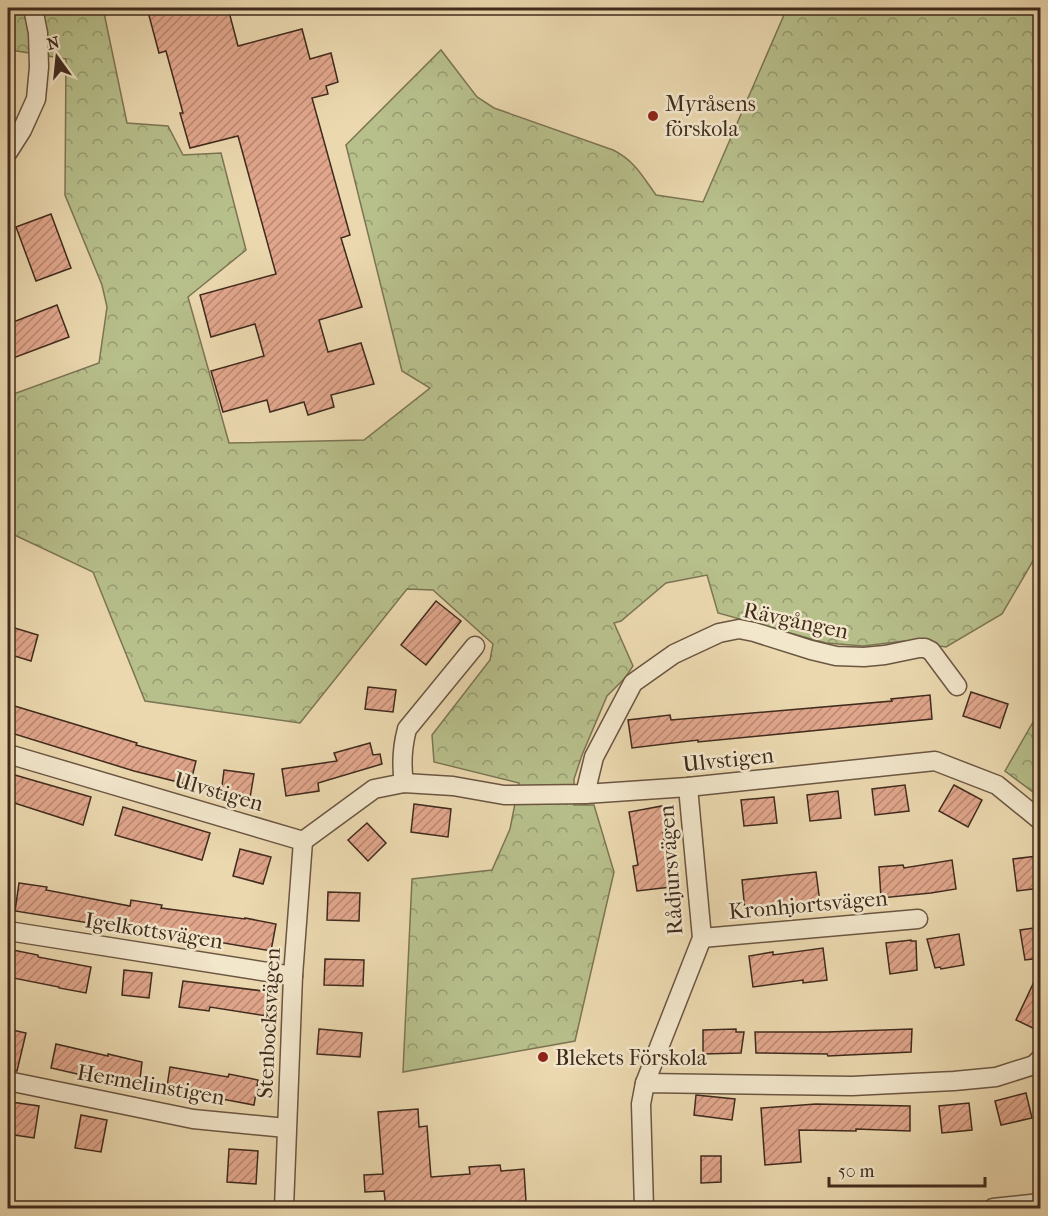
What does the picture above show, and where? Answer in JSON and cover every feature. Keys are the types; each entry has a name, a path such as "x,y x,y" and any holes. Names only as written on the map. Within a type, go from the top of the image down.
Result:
{"street":[{"path":"8,152 22,130 36,99 39,67 38,33 33,8"},
{"name":"Rävgången","path":"585,794 594,757 633,683 674,654 719,633 740,629 836,656 864,657 925,648 930,651 957,686"},
{"path":"404,783 402,746 407,729 475,646"},
{"name":"Ulvstigen","path":"8,754 303,841 374,789 404,783 453,786 504,795 585,794 688,787 934,761 997,784 1041,820"},
{"name":"Rådjursvägen","path":"645,1083 702,938 688,787"},
{"name":"Stenbocksvägen","path":"284,1209 293,976 303,841"},
{"name":"Kronhjortsvägen","path":"702,938 918,919"},
{"name":"Igelkottsvägen","path":"8,932 293,976"},
{"path":"644,1209 641,1104 645,1083 852,1086 954,1082 996,1077 1034,1065 1041,1059"},
{"name":"Hermelinstigen","path":"8,1081 194,1119 286,1128"},
{"path":"993,1209 1041,1203"}],"green space":[{"path":"8,8 103,8 127,123 168,126 183,155 221,153 246,250 188,297 229,443 364,440 430,388 402,371 346,145 441,50 477,97 494,108 613,150 632,164 656,195 703,202 787,8 1040,8 1040,549 1002,614 946,647 904,641 863,646 826,643 718,613 707,575 666,583 621,621 614,623 633,666 625,678 607,696 574,779 574,805 594,805 614,872 575,1041 403,1072 412,879 492,870 510,829 519,783 434,762 432,735 490,660 493,644 433,590 407,589 300,723 145,701 93,572 8,532 8,396 99,363 107,307 102,285 65,195 66,59 11,50 8,44"},
{"path":"1040,710 1040,791 1033,792 1005,771"}],"building":[{"path":"147,8 228,8 238,46 302,29 310,59 331,53 338,82 326,86 328,94 312,98 350,235 341,238 362,307 319,320 328,352 361,343 374,384 331,395 334,407 308,415 304,402 270,412 267,400 223,412 211,371 264,356 255,324 211,337 200,295 276,274 238,136 190,148 166,51 159,53"},
{"path":"51,214 71,268 36,281 16,227"},
{"path":"57,305 69,337 8,360 8,324"},
{"path":"436,601 461,621 426,665 401,645"},
{"path":"8,626 38,635 31,661 8,654"},
{"path":"368,687 396,690 393,712 365,709"},
{"path":"971,692 1008,704 1000,728 963,716"},
{"path":"930,695 932,719 632,748 628,720 670,715 671,720 892,701 891,699"},
{"path":"8,704 137,743 136,745 196,761 190,785 134,771 8,732"},
{"path":"370,743 373,755 380,754 382,764 318,783 319,791 286,796 282,769 337,761 334,753"},
{"path":"224,770 254,774 250,798 221,794"},
{"path":"8,773 91,797 83,825 8,801"},
{"path":"905,785 909,811 875,815 872,789"},
{"path":"954,785 982,800 968,827 939,811"},
{"path":"838,791 841,818 810,821 807,795"},
{"path":"774,797 777,823 744,826 741,800"},
{"path":"414,804 451,809 448,837 411,832"},
{"path":"662,806 666,832 663,833 671,887 637,891 633,866 638,865 629,812"},
{"path":"123,807 210,833 202,860 115,835"},
{"path":"367,823 386,843 368,861 348,840"},
{"path":"240,849 271,857 263,884 233,876"},
{"path":"1037,856 1041,888 1017,891 1013,859"},
{"path":"952,860 956,889 881,898 879,867 903,865 904,868"},
{"path":"816,872 820,903 745,911 742,880"},
{"path":"19,883 130,906 131,900 162,905 161,908 276,924 271,951 96,921 95,924 15,911"},
{"path":"328,892 360,893 359,921 327,920"},
{"path":"1041,927 1041,958 1025,960 1020,930"},
{"path":"959,934 964,965 935,968 927,939"},
{"path":"916,941 917,970 890,974 886,943"},
{"path":"823,948 827,980 803,983 803,980 753,987 749,956"},
{"path":"8,949 91,967 86,993 8,977"},
{"path":"325,959 364,960 363,986 324,985"},
{"path":"1041,967 1041,1018 1035,1029 1016,1020"},
{"path":"124,970 152,973 149,998 122,995"},
{"path":"183,981 271,992 267,1016 210,1007 209,1011 179,1007"},
{"path":"8,1029 26,1033 17,1071 8,1070"},
{"path":"319,1029 362,1033 360,1057 317,1054"},
{"path":"736,1029 736,1032 744,1032 741,1053 703,1054 703,1030"},
{"path":"912,1029 911,1052 828,1056 827,1054 756,1053 755,1032"},
{"path":"56,1044 142,1062 139,1088 51,1068"},
{"path":"170,1067 258,1080 254,1105 196,1094 195,1098 166,1093"},
{"path":"1026,1093 1032,1118 1001,1125 995,1101"},
{"path":"696,1095 735,1099 732,1120 694,1115"},
{"path":"11,1102 39,1106 34,1138 8,1134"},
{"path":"969,1103 972,1130 942,1133 939,1106"},
{"path":"816,1104 910,1106 910,1131 799,1130 801,1162 765,1165 761,1108"},
{"path":"418,1109 419,1127 427,1126 431,1177 470,1174 469,1167 500,1165 501,1171 524,1169 526,1201 516,1202 517,1209 386,1209 384,1191 365,1192 364,1175 383,1174 378,1112"},
{"path":"81,1115 107,1120 101,1152 75,1148"},
{"path":"229,1149 258,1151 256,1184 227,1182"},
{"path":"701,1156 721,1156 721,1182 701,1183"}],"place":[{"name":"Myråsens förskola","path":"653,116"},
{"name":"Blekets Förskola","path":"543,1057"}]}
